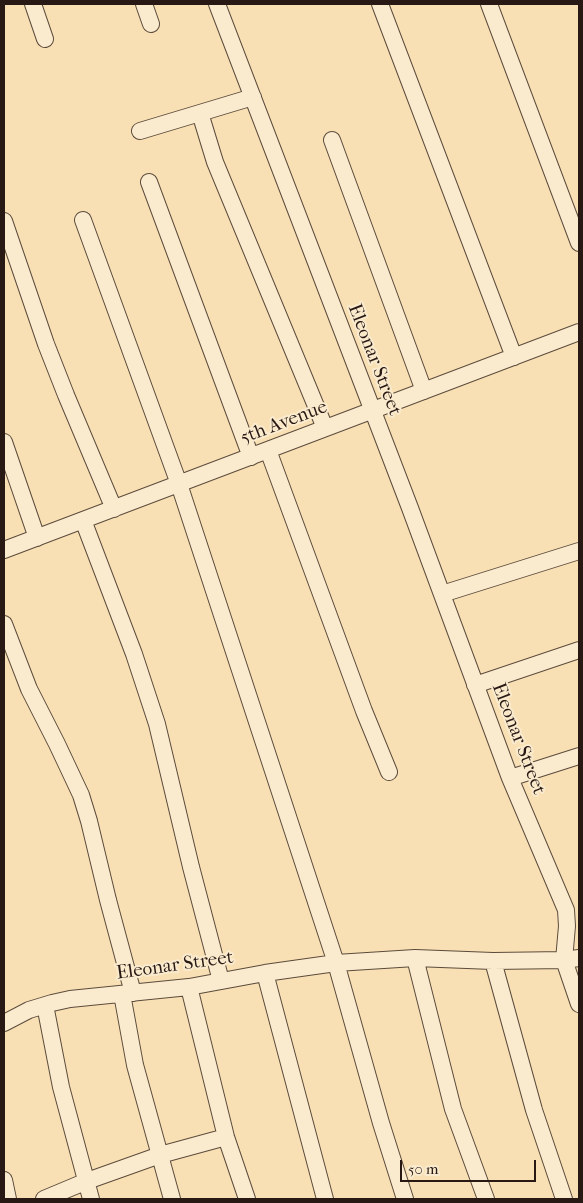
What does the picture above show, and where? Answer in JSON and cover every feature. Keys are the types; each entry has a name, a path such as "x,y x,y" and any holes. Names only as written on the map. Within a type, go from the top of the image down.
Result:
{"street":[{"path":"33,4 45,40"},
{"path":"144,4 151,24"},
{"name":"Eleonar Street","path":"4,1023 29,1010 70,1000 189,987 264,973 336,963 415,958 571,959 566,910 510,778 442,594 217,4"},
{"path":"380,4 514,357"},
{"path":"489,4 579,243"},
{"path":"140,131 253,97"},
{"path":"200,113 215,162 325,428"},
{"path":"332,140 424,391"},
{"path":"150,182 251,457"},
{"path":"83,220 179,484 336,963 405,1199"},
{"path":"4,222 46,344 114,509"},
{"name":"5th Avenue","path":"4,550 579,332"},
{"path":"4,442 37,538"},
{"path":"268,450 361,702 389,772"},
{"path":"83,520 134,654 157,724 190,867 221,981"},
{"path":"442,594 579,551"},
{"path":"4,624 29,689 82,795 108,900 128,994 135,1065 172,1199"},
{"path":"475,685 579,650"},
{"path":"510,778 579,756"},
{"path":"415,958 453,1109 486,1199"},
{"path":"571,959 579,1004"},
{"path":"493,960 534,1110 564,1199"},
{"path":"264,973 325,1199"},
{"path":"189,987 226,1137 246,1199"},
{"path":"45,1005 61,1087 91,1199"},
{"path":"44,1199 87,1181 160,1155 226,1137"},
{"path":"4,1180 8,1199"}]}
